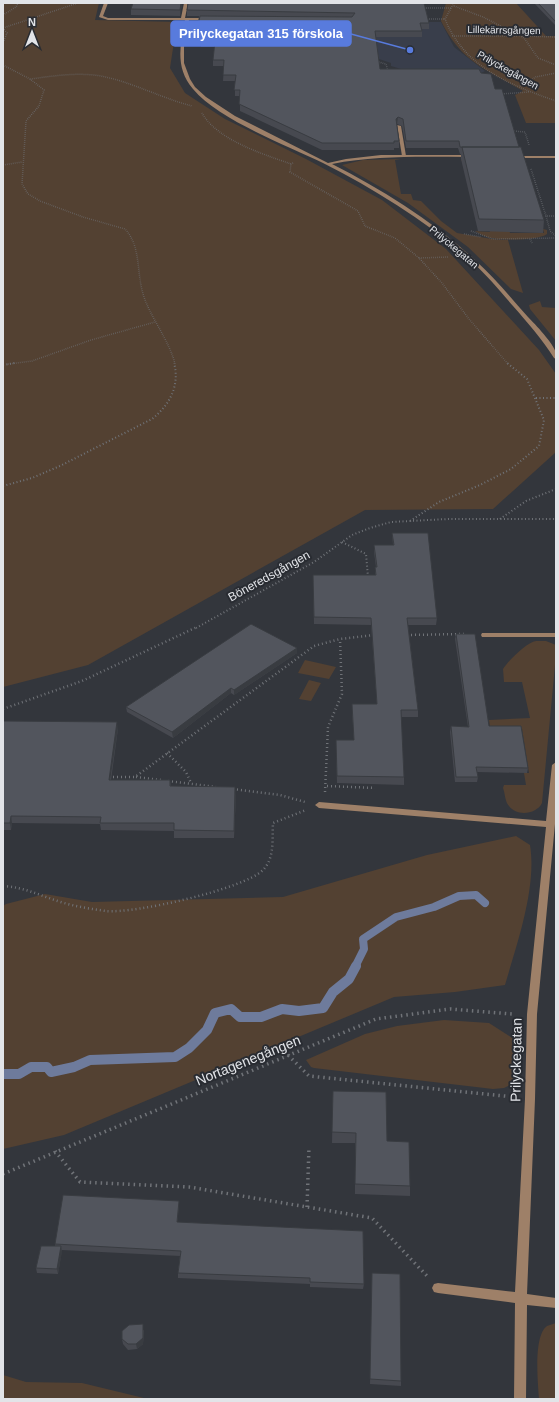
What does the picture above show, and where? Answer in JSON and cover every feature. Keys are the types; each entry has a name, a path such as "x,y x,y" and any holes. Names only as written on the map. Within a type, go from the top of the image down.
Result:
{"street":[{"path":"106,3 101,17 108,19 214,19"},
{"name":"Prilyckegatan","path":"186,3 181,66 195,88 217,107 328,164 403,206 468,256 541,334 556,357"},
{"path":"400,126 404,156"},
{"path":"328,164 354,158 475,156"},
{"path":"504,156 556,157"},
{"path":"485,635 556,635"},
{"name":"Prilyckegatan","path":"520,1399 521,1297 530,1099 532,1014 556,765"},
{"path":"319,805 551,824"},
{"path":"438,1288 521,1297 556,1303"}],"path":[{"path":"3,15 16,7 18,3"},
{"path":"3,44 7,33 3,28 31,20 54,10 67,8 78,3"},
{"path":"422,19 445,19 454,6 454,3"},
{"path":"454,6 477,15 524,38 538,58 556,64"},
{"path":"422,8 452,8"},
{"name":"Prilyckegången","path":"445,19 458,46 476,63 529,92 556,102"},
{"name":"Lillekärrsgången","path":"452,36 519,36 556,38"},
{"path":"374,60 386,64 388,74"},
{"path":"3,65 30,79 44,90 39,106 26,121 26,139 22,162 22,184 28,194 40,201 83,217 125,229 130,232 138,264 143,297 176,364 174,392 166,405 152,418 100,445 20,482 3,486"},
{"path":"520,86 536,77 556,73"},
{"path":"30,79 61,74 87,74 109,77 172,102 217,107"},
{"path":"499,94 529,92"},
{"path":"200,106 203,117 215,129 253,150 292,164 318,159"},
{"path":"509,131 525,132 533,157"},
{"path":"526,157 550,231 556,237"},
{"path":"3,165 22,162"},
{"path":"292,164 290,172 358,212 365,226 395,238 419,258 442,283 469,319 505,362 527,379 544,420 539,446 511,469 480,485 440,502 410,521"},
{"path":"546,216 556,216"},
{"path":"471,231 493,239 556,237"},
{"path":"530,239 532,243"},
{"path":"419,258 468,256"},
{"path":"3,365 32,361 91,340 155,322"},
{"path":"536,398 556,398"},
{"path":"499,519 526,501 556,489"},
{"name":"Böneredsgången","path":"3,708 82,681 186,632 314,562 342,542 370,528 391,522 448,519 556,519"},
{"path":"342,542 366,554 369,583"},
{"path":"372,628 373,635"},
{"path":"135,777 314,646 340,639 381,635"},
{"path":"404,635 485,635"},
{"path":"3,886 27,888 57,901 74,905 120,911 146,908 206,892 259,873 267,865 271,856 273,823 319,805 327,786 328,727 342,694 340,639"},
{"path":"167,753 186,772 191,784"},
{"path":"104,777 135,777 221,788"},
{"path":"327,786 375,788"},
{"path":"228,788 280,795 319,805"},
{"name":"Nortagenegången","path":"3,1174 376,1019 450,1009 512,1014"},
{"path":"288,1055 309,1076 530,1099"},
{"path":"307,1207 309,1147"},
{"path":"55,1152 80,1182 189,1187 372,1218 438,1288"}],"shaded area":[{"path":"3,3 99,3 95,20 177,22 170,68 185,93 225,119 306,159 382,200 446,249 539,350 556,374 556,452 493,509 365,510 88,665 3,687"},
{"path":"446,3 516,3 546,36 556,36 556,123 526,123 515,95 523,91 476,63 457,46 449,35 441,21"},
{"path":"364,22 441,22 454,47 485,71 481,73 402,73 401,69 391,66 391,63 370,56"},
{"path":"401,159 395,160 401,194 411,194 413,200 421,201 441,221 457,233 508,240 523,293 511,289 468,247 408,203 342,165 363,160"},
{"path":"463,159 517,159 524,161 526,170 524,168 492,168 510,233 544,233 543,229 547,230 547,234 528,239 502,239 490,238 475,231 490,232 474,162 461,161"},
{"path":"540,301 542,307 556,308 556,341 530,309 529,305"},
{"path":"546,641 556,645 556,655 542,803 536,810 522,813 517,812 508,804 503,788 504,785 526,785 524,773 529,773 522,729 490,728 489,720 530,718 522,682 504,682 503,669 518,652 532,642"},
{"path":"305,660 336,667 329,679 298,673"},
{"path":"309,680 321,683 311,701 299,699"},
{"path":"516,836 530,845 531,879 525,915 505,985 455,992 394,997 64,1135 3,1149 3,906 6,904 45,894 92,902 283,897 427,855"},
{"path":"444,1020 489,1023 514,1039 514,1083 504,1088 493,1089 314,1068 311,1067 306,1060 365,1034 397,1026"},
{"path":"556,1323 556,1399 539,1399 537,1360 540,1339 547,1326"},
{"path":"3,1375 26,1382 82,1383 148,1399 3,1399"}],"building":[{"path":"133,3 181,3 180,10 131,9"},
{"path":"188,3 424,3 429,23 420,23 422,31 375,31 380,69 479,69 481,73 491,74 495,89 502,89 519,147 460,147 459,141 406,141 403,119 398,117 396,119 399,141 394,141 394,143 322,143 239,104 240,90 234,90 236,75 223,75 224,60 213,60 215,41 201,41 201,35 196,35 200,16 352,17 355,13 187,10"},
{"path":"538,3 556,3 556,22"},
{"path":"462,147 521,147 544,220 479,219"},
{"path":"392,533 428,533 437,618 407,618 418,710 401,710 404,777 337,776 336,740 354,740 352,704 377,704 371,618 314,617 313,575 376,575 375,567 377,567 374,545 394,545"},
{"path":"251,624 297,648 234,690 231,688 172,732 126,707"},
{"path":"456,634 475,634 489,726 521,726 528,768 476,767 478,777 456,777 451,726 469,727"},
{"path":"3,721 117,722 109,780 170,780 170,786 235,787 234,831 174,830 174,823 100,823 101,817 11,816 10,823 3,823"},
{"path":"333,1091 386,1092 387,1141 409,1142 410,1186 355,1184 356,1133 332,1132"},
{"path":"63,1195 179,1201 177,1222 363,1231 364,1284 310,1282 310,1278 178,1273 181,1251 55,1244"},
{"path":"41,1246 61,1246 57,1269 36,1268"},
{"path":"372,1273 400,1274 401,1381 370,1379"},
{"path":"143,1324 143,1338 136,1344 128,1344 122,1339 122,1331 129,1325"}],"waterway":[{"path":"355,967 364,949 363,939 396,917 434,907 459,896 476,895 485,903"},
{"path":"3,1074 19,1074 31,1067 47,1067 51,1072 74,1067 90,1060 175,1057 189,1048 207,1030 215,1013 231,1009 240,1017 261,1017 282,1009 299,1011 323,1008 333,992 349,979 356,966"}],"place":[{"name":"Prilyckegatan 315 förskola","path":"410,50"}]}
